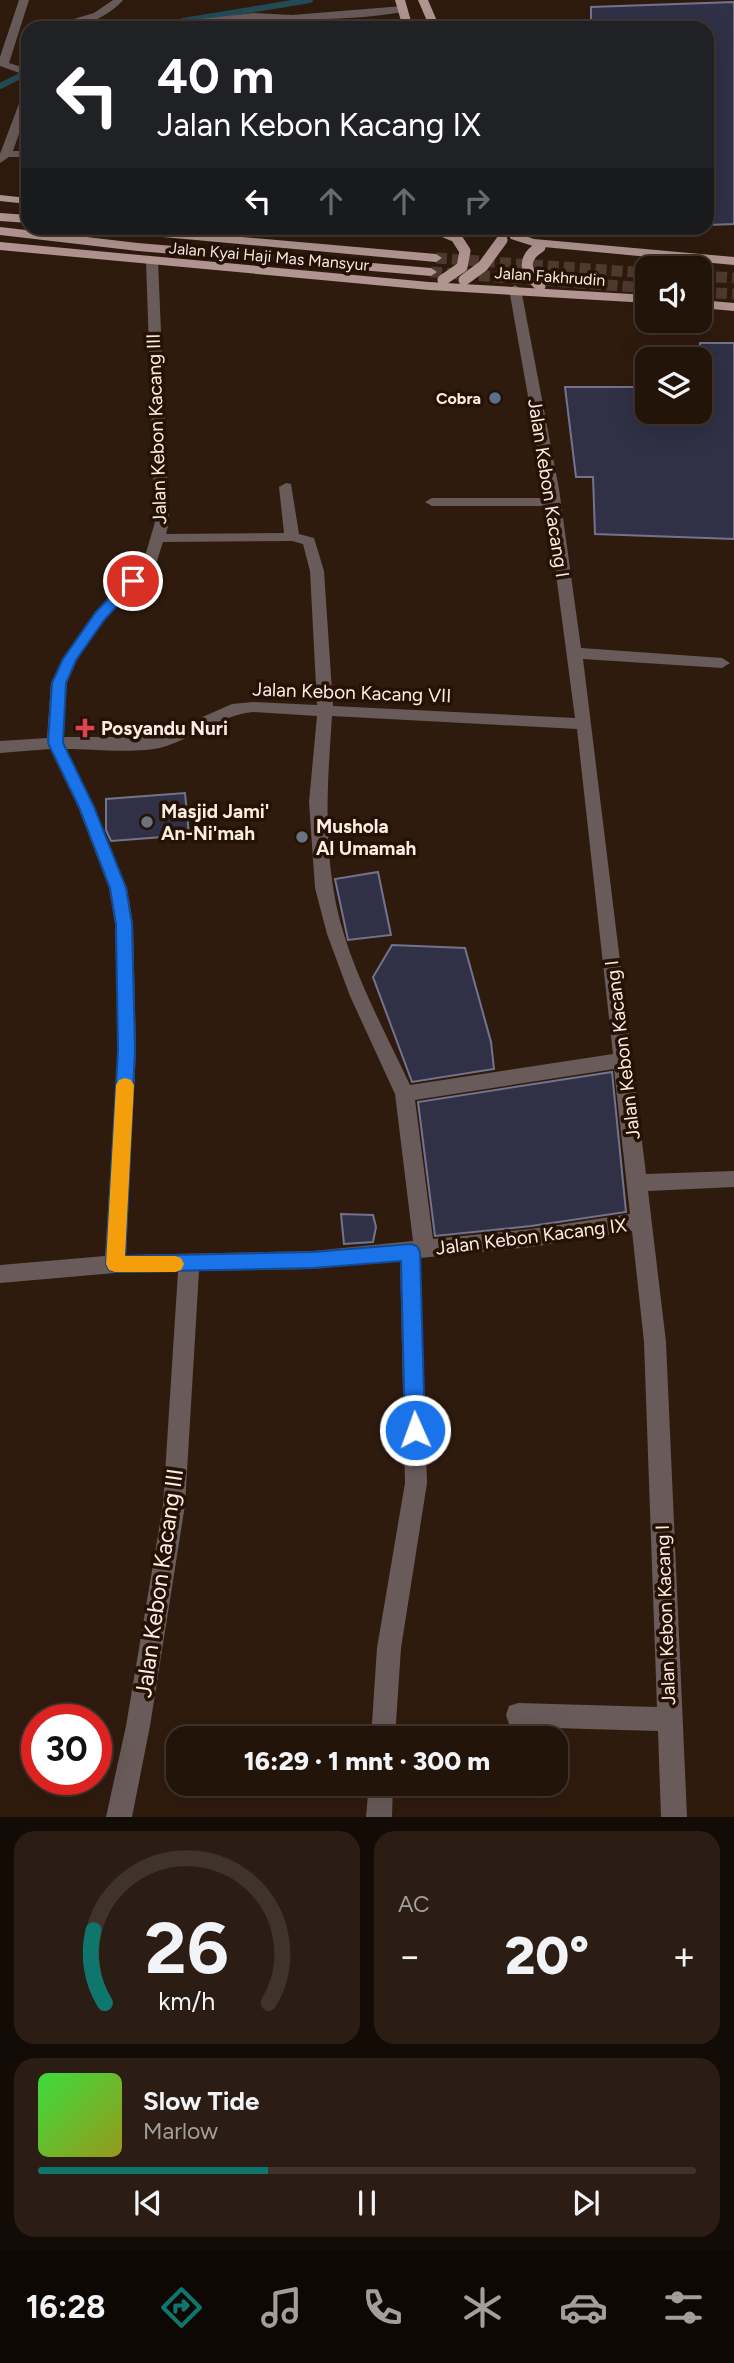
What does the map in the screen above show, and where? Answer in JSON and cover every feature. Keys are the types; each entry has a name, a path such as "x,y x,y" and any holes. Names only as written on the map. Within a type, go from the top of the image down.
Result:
{"main road":[{"path":"424,3 432,21"},
{"path":"0,198 21,200"},
{"path":"0,217 21,218"},
{"path":"0,231 21,233"},
{"path":"34,235 138,247 431,272"},
{"path":"185,235 436,258"},
{"path":"447,283 461,270 465,262 464,244 456,235"},
{"path":"447,283 464,280 483,266 505,235"},
{"name":"Jalan Fakhrudin","path":"514,235 545,245 734,261"},
{"path":"543,288 528,276 525,267 527,258 545,245"},
{"name":"Jalan Kyai Haji Mas Mansyur","path":"0,246 429,286 447,283"},
{"name":"Jalan Fakhrudin","path":"447,283 515,289 543,288 635,298"},
{"path":"712,305 734,307"}],"street":[{"path":"21,70 3,64 24,0"},
{"path":"74,21 111,10 118,0"},
{"path":"185,21 240,11 292,18 402,6"},
{"path":"276,15 276,21"},
{"path":"21,109 6,142 3,157 21,155"},
{"name":"Jalan Kebon Kacang III","path":"115,1264 127,1050 124,924 114,878 86,807 55,743 59,683 70,659 100,615 150,564 162,522 152,261"},
{"name":"Jalan Kebon Kacang I","path":"515,289 554,502 584,724 643,1221 655,1342 674,1817"},
{"path":"286,487 292,537"},
{"path":"432,502 554,502"},
{"path":"157,538 292,537 309,541 317,571 325,711 317,802 324,888 336,934 359,996 405,1094 417,1251 416,1483 389,1648 384,1726"},
{"path":"574,653 722,663"},
{"name":"Jalan Kebon Kacang VII","path":"0,747 55,743 158,743 177,737 232,709 253,707 584,724"},
{"path":"405,1094 622,1060"},
{"path":"638,1183 734,1179"},
{"name":"Jalan Kebon Kacang IX","path":"0,1274 115,1264 313,1260 531,1238 643,1221"},
{"name":"Jalan Kebon Kacang III","path":"119,1817 138,1726 174,1505 189,1264"},
{"path":"518,1715 670,1719"},
{"path":"379,1817 380,1796"}],"building":[{"path":"734,2 734,224 714,225 714,21 591,21 591,7"},
{"path":"700,343 734,343 734,539 595,534 593,477 576,477 565,387 635,387 635,424 712,424 712,347 700,347"},
{"name":"Masjid Jami' An-Ni'mah","path":"185,793 189,835 111,841 106,830 106,799"},
{"path":"378,872 391,935 348,940 335,879"},
{"path":"392,945 465,948 491,1042 494,1069 412,1082 373,977"},
{"path":"612,1072 626,1212 435,1236 418,1102"},
{"path":"341,1214 373,1215 376,1227 373,1242 344,1244"}],"waterway":[{"path":"183,21 310,0"},
{"path":"0,86 21,76"}],"tunnel":[{"path":"436,258 635,272"},
{"path":"431,272 635,287"},
{"path":"712,277 734,278"},
{"path":"712,293 734,294"}],"slow traffic":[{"path":"125,1085 115,1264 175,1264"}],"place":[{"name":"Cobra","path":"495,398"},
{"name":"Posyandu Nuri","path":"85,728"},
{"name":"Masjid Jami' An-Ni'mah","path":"147,822"},
{"name":"Mushola Al Umamah","path":"302,837"}],"route":[{"path":"133,581 100,615 70,659 59,683 55,743 86,807 118,888 124,924 127,1050 115,1264 313,1260 411,1252 410,1306 415,1430"}]}
